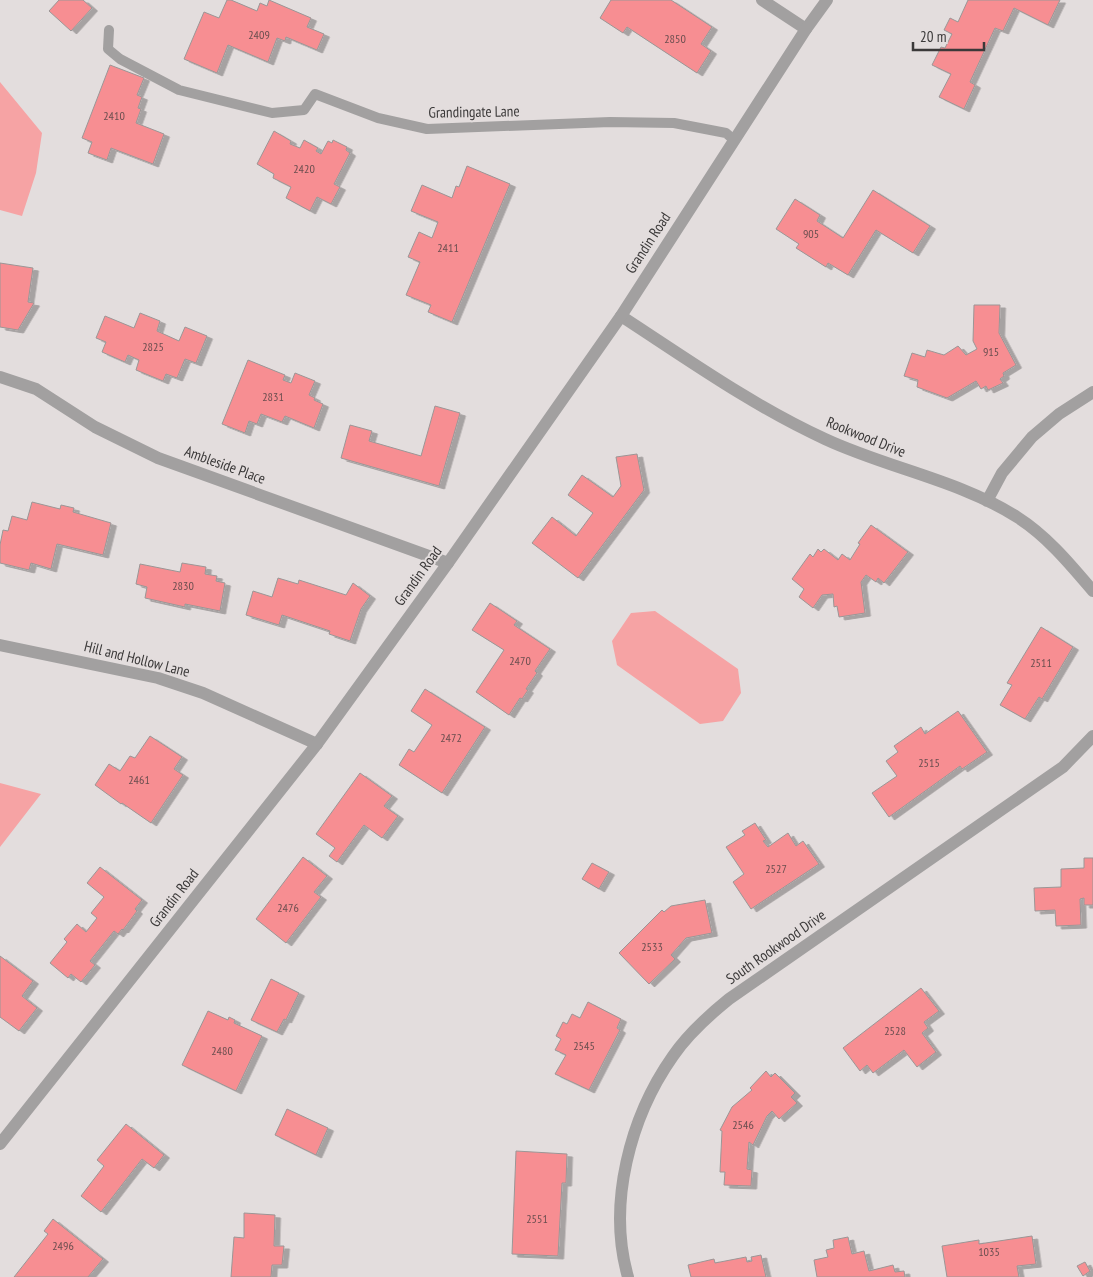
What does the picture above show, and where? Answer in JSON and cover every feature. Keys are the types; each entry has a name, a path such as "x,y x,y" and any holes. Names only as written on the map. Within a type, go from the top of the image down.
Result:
{"street":[{"path":"762,0 806,29"},
{"name":"Grandin Road","path":"0,1144 317,744 448,563 621,316 826,0"},
{"name":"Rookwood Drive","path":"621,316 766,410 825,440 887,464 961,489 1017,517 1044,537 1068,561 1093,591"},
{"name":"Ambleside Place","path":"0,377 36,389 95,427 158,458 448,563"},
{"path":"987,501 1002,473 1032,437 1059,414 1093,392"},
{"name":"Hill and Hollow Lane","path":"0,645 158,678 203,693 317,744"},
{"name":"South Rookwood Drive","path":"628,1277 622,1237 621,1199 627,1158 637,1123 655,1083 674,1054 703,1021 729,999 1063,767 1093,736"}],"lane":[{"name":"Grandingate Lane","path":"108,30 108,49 120,59 179,90 272,113 304,110 315,94 378,118 427,129 610,122 674,123 726,133 734,140"}],"shaded area":[{"path":"0,82 42,133 36,173 22,216 0,210"},
{"path":"655,611 738,669 741,693 723,721 700,724 617,665 612,641 631,613"},
{"path":"0,783 41,794 0,847"}],"building":[{"path":"59,0 83,0 92,8 71,31 49,11"},
{"path":"227,0 257,11 260,3 267,6 269,0 311,18 307,27 324,34 317,50 286,37 285,41 277,38 268,62 228,45 217,73 184,59 204,12 219,18"},
{"path":"611,0 671,0 712,27 701,44 711,51 697,73 627,27 623,33 600,18"},
{"path":"968,0 1060,0 1048,25 1014,8 1003,31 995,28 970,82 975,85 964,109 939,97 951,74 932,65 941,47 945,48 952,34 944,30 950,18 958,22"},
{"path":"110,65 144,78 137,95 142,97 138,108 141,109 136,123 164,134 153,164 111,148 107,160 88,153 92,142 82,138"},
{"path":"274,131 291,141 290,144 300,148 304,140 318,148 316,151 321,154 328,141 332,143 333,140 347,147 346,150 350,153 334,184 340,187 331,204 317,197 310,211 286,198 291,187 273,178 274,174 257,164"},
{"path":"467,166 510,184 452,322 428,312 431,305 406,295 420,262 408,257 419,232 432,238 438,222 411,211 422,185 452,198 456,186 459,187"},
{"path":"873,190 930,226 913,253 876,230 848,275 828,263 826,267 796,248 799,244 776,229 795,199 820,215 817,221 843,238"},
{"path":"0,263 33,268 28,302 34,303 18,330 0,327"},
{"path":"974,305 1000,305 999,333 1016,365 1003,373 1004,376 1000,379 1003,383 988,390 986,386 981,389 976,381 947,398 917,387 918,380 904,376 912,353 925,357 927,350 944,355 958,346 966,355 977,349 973,341"},
{"path":"140,313 160,321 157,331 179,341 185,327 207,336 196,363 185,359 177,378 166,374 163,381 136,370 139,360 128,355 125,362 102,352 106,342 96,338 105,316 134,328"},
{"path":"248,360 285,375 283,380 291,383 295,373 315,381 309,395 315,398 314,400 323,404 314,428 285,416 282,422 261,414 257,424 249,421 245,433 222,424"},
{"path":"435,406 460,413 439,486 341,458 350,425 372,431 369,441 421,456"},
{"path":"637,454 644,490 578,578 532,543 552,517 576,536 593,513 568,495 582,475 613,497 621,486 616,457"},
{"path":"32,502 60,509 61,505 74,508 73,512 111,523 103,555 57,544 51,569 31,563 29,570 0,563 0,545 3,530 8,531 12,516 27,520"},
{"path":"871,525 908,552 884,583 878,578 876,582 866,575 861,582 865,613 839,617 837,606 834,607 833,594 822,595 813,608 799,597 804,589 792,579 810,554 813,557 818,549 821,552 824,549 838,560 842,554 850,560 860,544 858,543"},
{"path":"182,563 206,567 205,574 217,576 216,581 225,583 220,611 185,604 185,607 145,598 147,587 136,584 140,564 180,572"},
{"path":"278,578 298,584 299,580 346,595 353,583 370,596 361,609 350,641 329,634 330,631 282,615 279,625 246,615 253,591 272,597"},
{"path":"490,603 517,621 514,625 550,649 535,671 537,673 526,689 528,690 522,699 520,698 509,715 476,692 504,650 472,630"},
{"path":"1041,627 1073,647 1042,699 1039,697 1025,719 1000,705 1012,685 1007,683"},
{"path":"425,689 485,727 442,793 399,765 409,749 414,752 432,725 411,711"},
{"path":"958,711 987,752 962,769 960,766 889,817 872,793 897,776 886,761 898,752 894,746 921,727 925,734"},
{"path":"150,736 182,757 174,769 183,775 151,823 95,785 109,764 120,771 130,756 135,758"},
{"path":"360,773 392,796 384,806 398,816 382,838 364,825 337,862 329,856 335,848 316,834"},
{"path":"755,823 766,840 763,841 768,847 788,833 796,846 803,841 819,864 751,909 733,882 744,874 726,847 745,835 742,831"},
{"path":"303,857 327,876 314,892 321,897 286,943 256,919"},
{"path":"1084,858 1093,858 1093,905 1084,905 1084,898 1080,899 1081,925 1056,926 1055,910 1035,911 1034,888 1061,887 1061,869 1084,868"},
{"path":"592,863 609,872 599,889 582,879"},
{"path":"100,867 142,900 135,909 137,911 123,930 118,934 114,931 90,961 95,965 81,982 71,974 68,978 50,963 67,942 64,939 77,924 86,932 97,918 91,913 104,897 87,883"},
{"path":"705,900 712,933 686,938 671,955 675,959 649,984 619,953 662,910 664,912 671,906"},
{"path":"0,956 33,981 22,996 37,1008 19,1031 0,1017"},
{"path":"271,979 299,993 286,1020 284,1019 277,1032 251,1020"},
{"path":"921,988 939,1011 924,1022 928,1028 922,1033 936,1052 917,1067 904,1050 873,1073 867,1065 860,1071 843,1048"},
{"path":"588,1002 621,1019 617,1028 620,1030 589,1090 555,1074 566,1055 555,1050 561,1039 556,1036 563,1022 567,1024 572,1014 580,1018"},
{"path":"208,1011 228,1020 229,1017 235,1020 234,1023 262,1036 236,1091 182,1065"},
{"path":"766,1071 771,1077 775,1073 795,1093 791,1097 797,1103 779,1119 772,1111 767,1116 753,1145 749,1142 747,1169 752,1170 751,1186 724,1185 725,1172 720,1172 722,1131 720,1130 732,1107 752,1090 750,1088"},
{"path":"287,1109 328,1128 316,1155 275,1135"},
{"path":"126,1124 164,1155 154,1168 142,1159 101,1212 81,1196 104,1166 97,1160"},
{"path":"516,1151 567,1154 566,1183 562,1183 558,1256 512,1254"},
{"path":"244,1213 275,1215 274,1246 284,1246 282,1265 272,1265 271,1277 231,1277 234,1237 244,1238"},
{"path":"53,1219 103,1259 88,1277 14,1277 48,1234 44,1231"},
{"path":"1032,1236 1036,1264 1017,1266 1019,1277 947,1277 942,1246 979,1240 979,1244"},
{"path":"848,1237 852,1254 864,1251 869,1271 893,1265 895,1272 904,1271 905,1277 817,1277 814,1260 828,1257 826,1250 834,1248 833,1240"},
{"path":"761,1255 766,1277 691,1277 688,1265 714,1259 715,1263 746,1257 747,1262 752,1261 751,1257"},
{"path":"1085,1262 1090,1271 1083,1276 1077,1266"}]}
